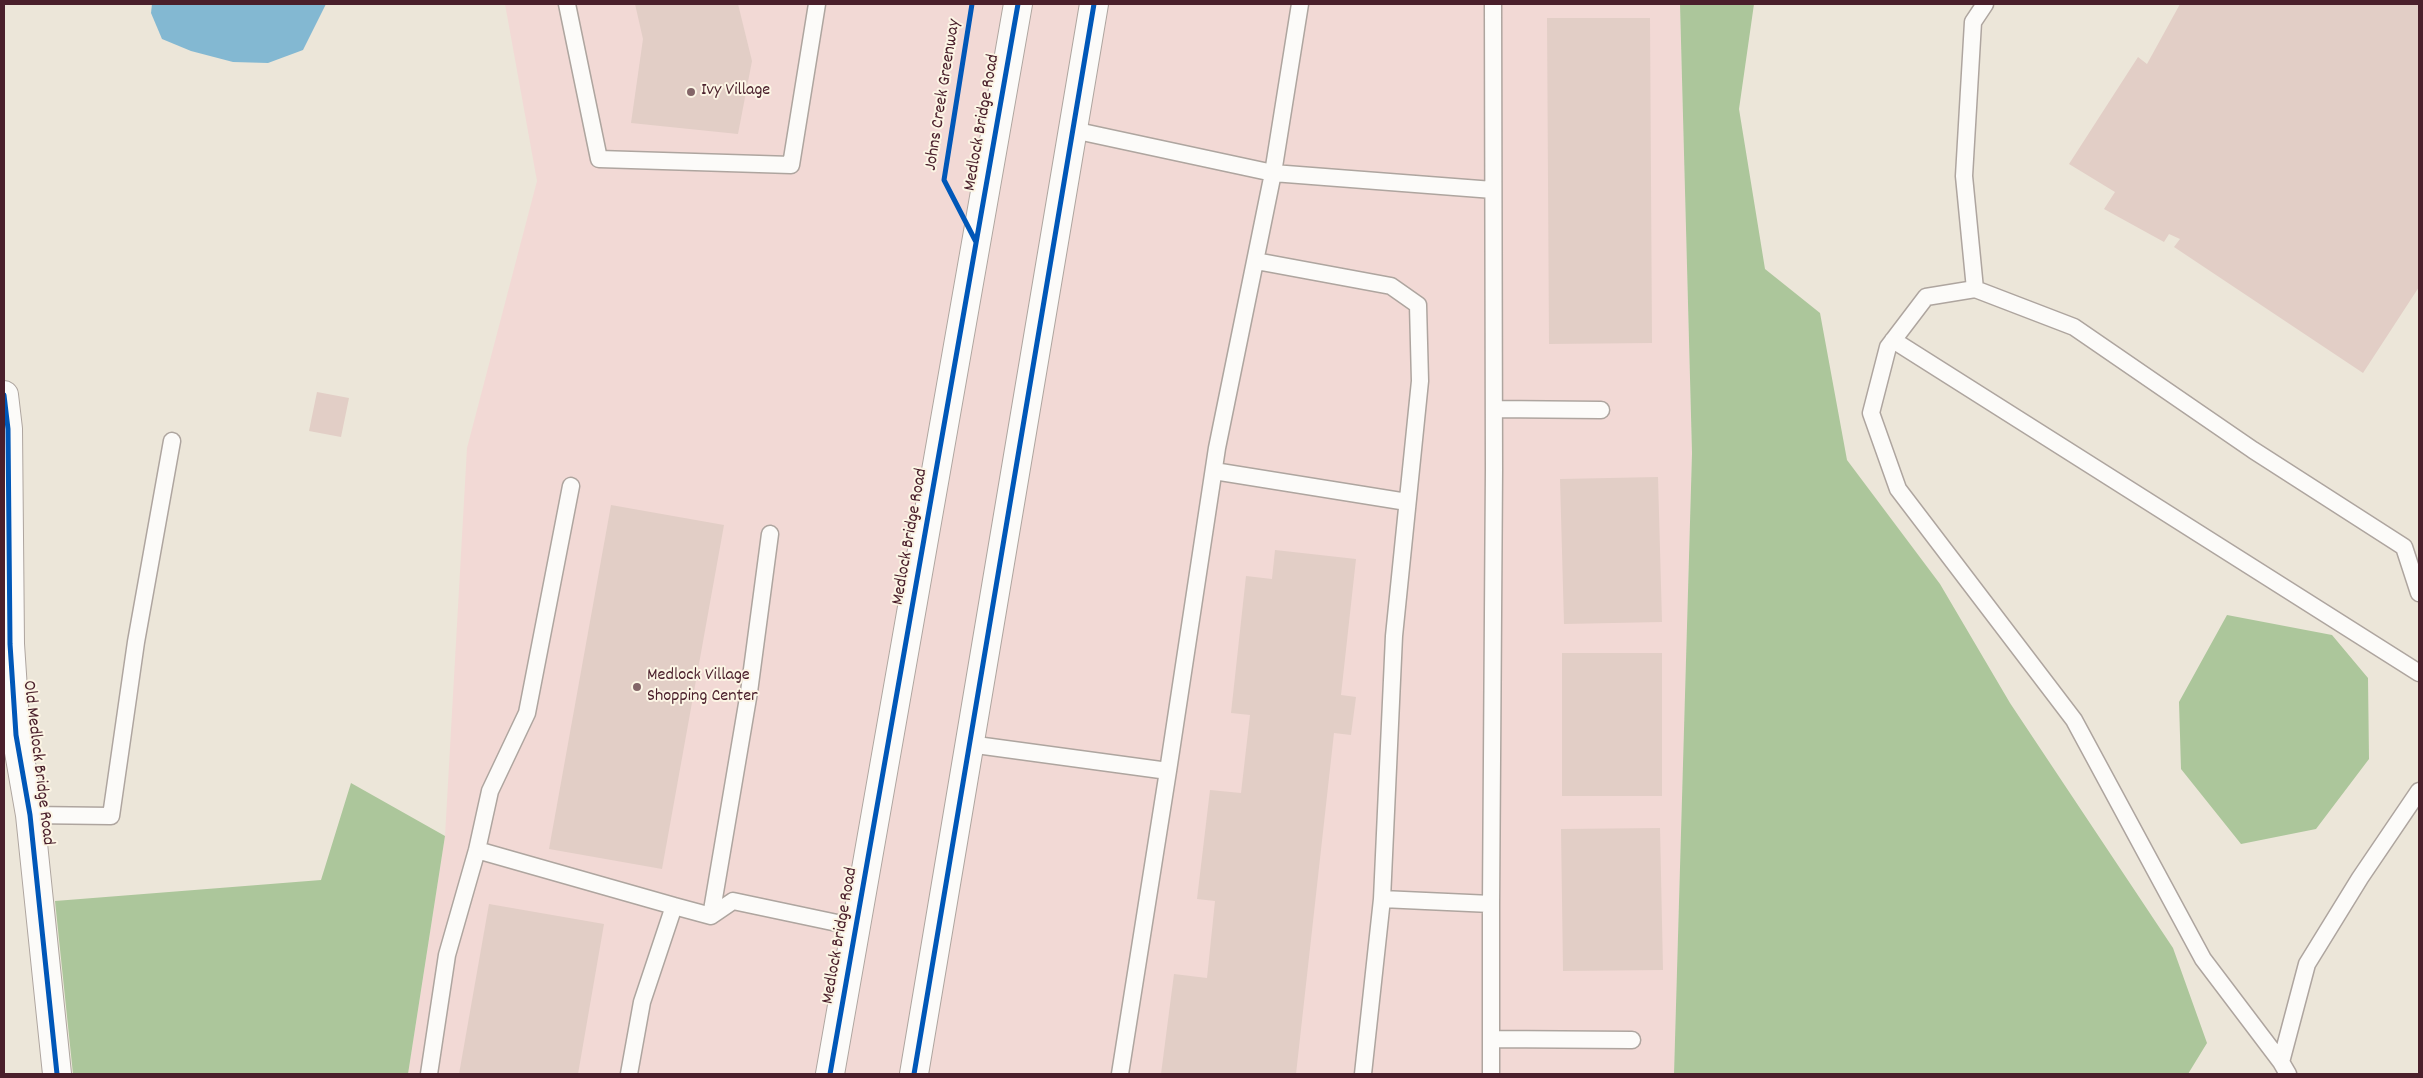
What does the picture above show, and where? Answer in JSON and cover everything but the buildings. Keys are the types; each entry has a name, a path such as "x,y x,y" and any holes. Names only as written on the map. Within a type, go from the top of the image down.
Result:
{"main road":[{"name":"Medlock Bridge Road","path":"830,1074 1018,4"},
{"path":"914,1074 1094,4"},
{"name":"Old Medlock Bridge Road","path":"4,395 8,429 10,644 16,735 30,815 56,1074"}],"lane":[{"path":"567,4 599,159 791,165 817,4"},
{"path":"1120,1074 1214,471 1273,173 1300,4"},
{"path":"1491,1074 1494,409 1493,4"},
{"path":"1975,289 1964,176 1973,22 1984,4"},
{"path":"1073,130 1273,173 1493,190"},
{"path":"1256,261 1391,286 1418,305 1420,381 1394,636 1382,899 1363,1074"},
{"path":"2284,1068 2203,959 2074,720 1898,489 1871,413 1888,347 1926,297 1975,289 2074,327 2253,450 2404,547 2419,593"},
{"path":"1893,340 2419,673"},
{"path":"1494,409 1601,410"},
{"path":"30,815 111,816 136,642 172,441"},
{"path":"1214,471 1407,502"},
{"path":"429,1074 447,955 477,850 490,791 527,713 571,486"},
{"path":"710,916 749,692 770,534"},
{"path":"969,744 1168,771"},
{"path":"2284,1068 2307,964 2360,878 2419,791"},
{"path":"477,850 710,916 733,901 856,928"},
{"path":"1382,899 1491,904"},
{"path":"629,1074 642,1002 674,906"},
{"path":"1491,1039 1632,1040"}],"shaded area":[{"path":"505,4 1680,4 1692,453 1674,1074 408,1074 445,836 467,448 537,181"}],"green space":[{"path":"1680,4 1754,4 1739,109 1765,269 1820,313 1847,460 1940,584 2010,703 2173,948 2207,1043 2188,1074 1674,1074 1692,453"},
{"path":"2227,615 2332,635 2368,678 2369,759 2316,829 2241,844 2181,769 2179,702"},
{"path":"351,783 445,836 408,1074 73,1074 55,901 321,880"}],"water":[{"path":"152,4 326,4 303,50 268,63 233,62 191,51 162,39 151,13"}],"cycle path":[{"name":"Johns Creek Greenway","path":"972,4 944,180 976,242"},
{"path":"830,1074 1018,4"},
{"path":"914,1074 1094,4"},
{"path":"4,395 8,429 10,644 16,735 30,815 57,1074"}],"place":[{"name":"Ivy Village","path":"691,92"},
{"name":"Medlock Village Shopping Center","path":"637,687"}]}
